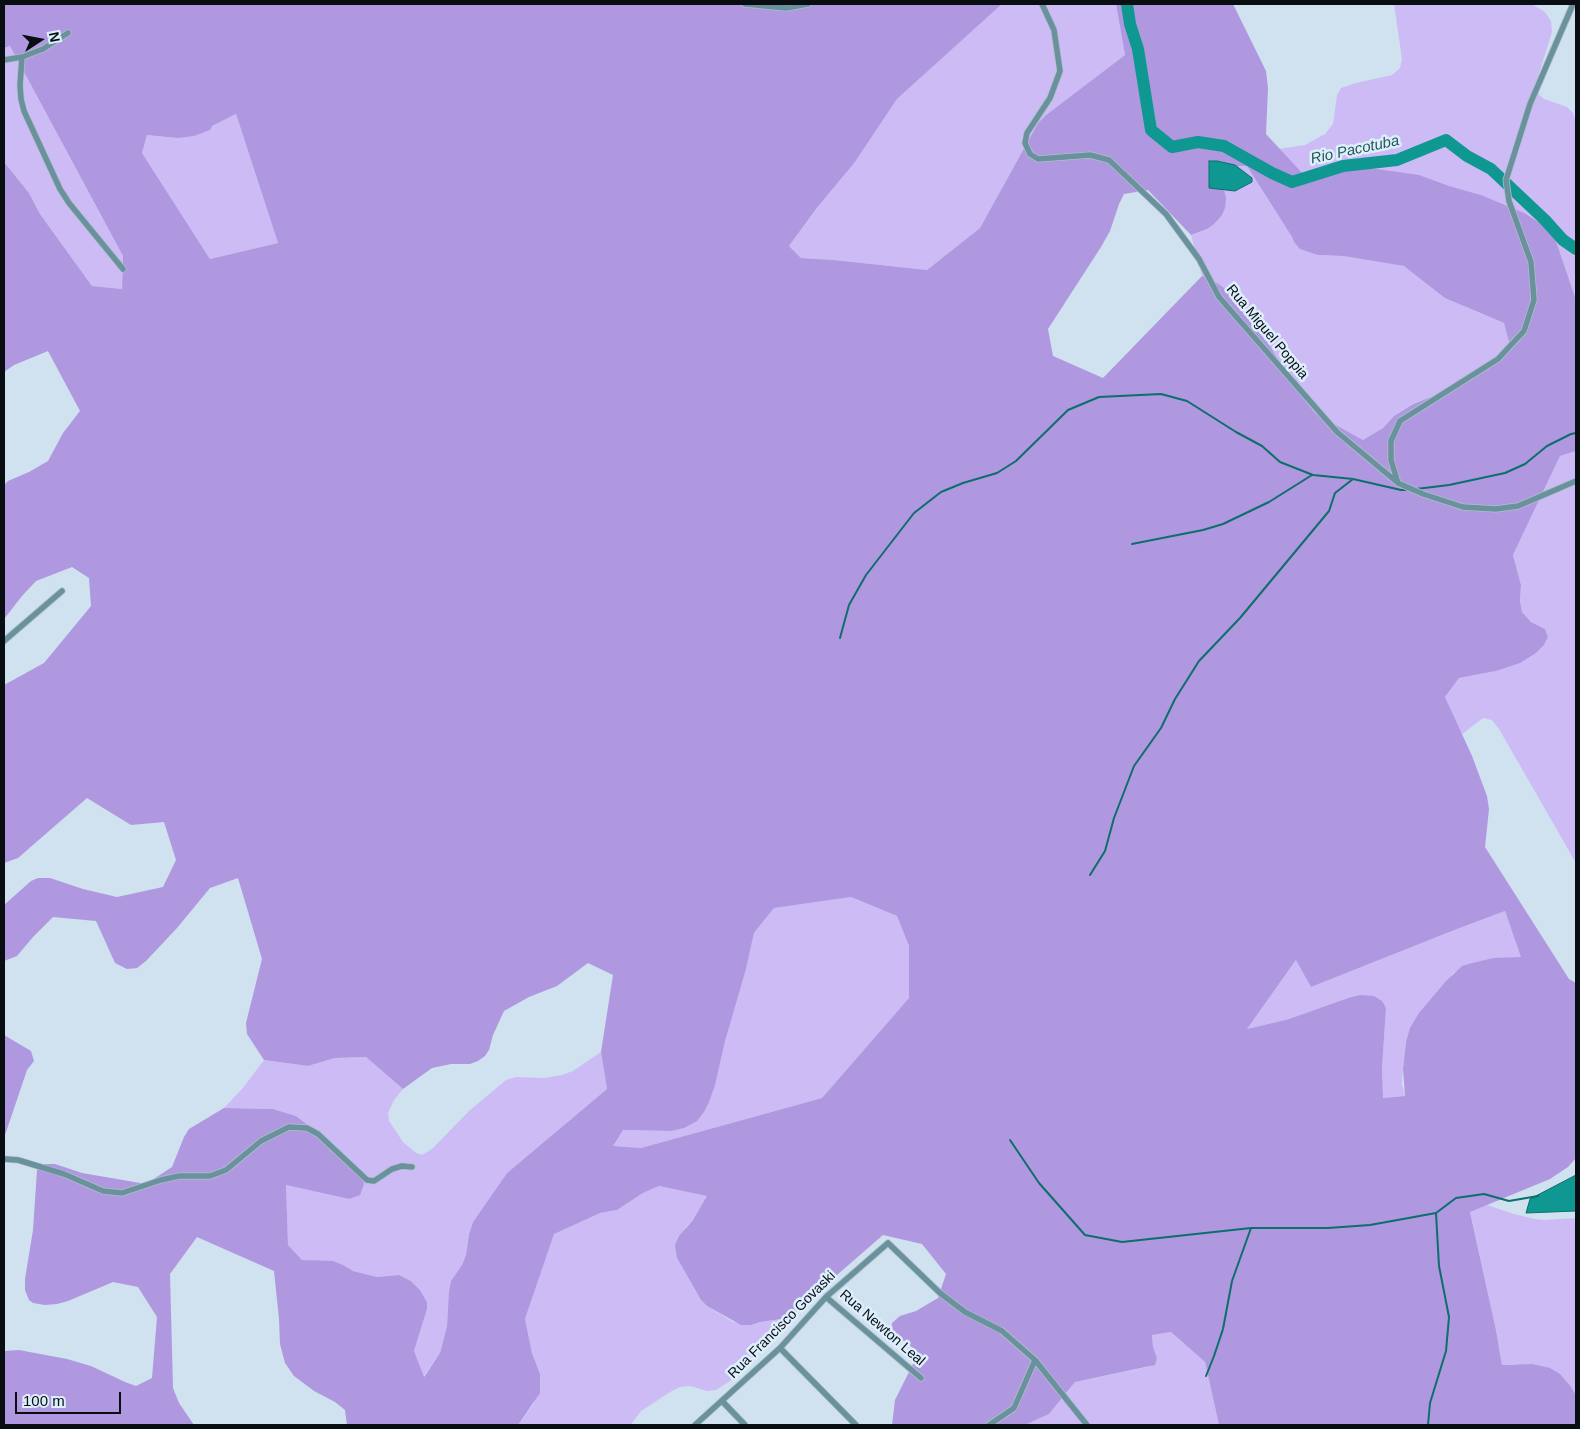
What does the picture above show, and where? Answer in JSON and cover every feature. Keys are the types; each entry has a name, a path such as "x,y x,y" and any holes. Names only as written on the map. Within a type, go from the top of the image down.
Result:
{"street":[{"path":"746,4 786,8 808,4"},
{"name":"Rua Miguel Poppia","path":"1042,4 1054,30 1060,71 1050,98 1027,133 1025,144 1030,154 1038,159 1090,155 1109,160 1166,214 1199,259 1219,297 1337,432 1398,483 1423,494 1463,507 1496,509 1518,506 1576,481"},
{"path":"1398,483 1391,460 1391,441 1400,421 1498,359 1524,331 1534,300 1531,262 1509,202 1506,180 1530,104 1573,4"},
{"path":"4,60 22,57 43,49 68,32"},
{"path":"22,57 20,85 24,111 60,189 69,203 123,269"},
{"path":"4,641 62,591"},
{"path":"4,1159 18,1160 64,1174 103,1191 122,1193 179,1176 210,1176 226,1170 261,1141 289,1128 307,1128 318,1134 367,1180 374,1181 392,1169 402,1166 412,1167"},
{"name":"Rua Francisco Govaski","path":"695,1425 780,1348 826,1297 888,1243 940,1293 965,1312 1002,1330 1035,1360"},
{"name":"Rua Newton Leal","path":"826,1297 920,1378"},
{"path":"780,1348 856,1425"},
{"path":"989,1425 1014,1408 1035,1360 1087,1425"},
{"path":"722,1401 745,1425"}],"shaded area":[{"path":"4,4 1002,4 897,99 855,162 816,209 789,246 801,258 927,270 980,228 1038,123 1125,55 1116,4 1233,4 1266,71 1268,88 1266,134 1304,175 1330,175 1353,167 1364,167 1419,175 1481,195 1524,213 1545,226 1555,238 1576,300 1576,451 1560,456 1513,555 1521,585 1520,601 1522,612 1531,622 1545,629 1548,637 1544,645 1536,653 1520,663 1496,671 1459,678 1445,697 1472,756 1487,796 1489,809 1485,847 1569,979 1576,983 1576,1158 1568,1167 1550,1179 1470,1212 1502,1365 1532,1364 1550,1368 1560,1374 1576,1396 1576,1425 1219,1425 1205,1362 1171,1332 1152,1335 1153,1347 1157,1358 1155,1365 1075,1382 1049,1414 1025,1425 892,1425 895,1400 918,1354 907,1342 896,1338 891,1332 892,1323 900,1316 916,1311 938,1298 946,1274 922,1244 883,1235 830,1281 809,1303 788,1318 741,1325 707,1306 701,1300 677,1258 675,1245 679,1236 693,1220 707,1196 659,1186 643,1193 617,1210 600,1213 554,1234 525,1319 532,1353 540,1374 540,1393 518,1425 347,1425 345,1410 294,1376 285,1363 280,1344 274,1271 197,1237 170,1274 173,1388 179,1403 194,1425 4,1425 4,1351 19,1350 67,1359 91,1366 136,1386 152,1378 157,1317 138,1287 113,1282 57,1304 45,1305 33,1303 29,1300 25,1290 25,1279 33,1230 37,1170 45,1164 55,1164 82,1173 146,1184 172,1167 189,1129 224,1108 273,1109 296,1116 331,1151 346,1159 362,1175 364,1184 360,1195 349,1199 286,1185 288,1245 302,1260 333,1261 353,1271 377,1277 399,1275 411,1281 420,1290 427,1302 427,1309 414,1351 424,1377 440,1353 447,1326 451,1281 462,1265 466,1255 473,1222 507,1173 607,1089 601,1052 613,975 588,963 557,986 529,997 504,1011 493,1035 489,1050 478,1061 470,1064 451,1064 432,1068 403,1089 366,1057 335,1058 308,1066 264,1060 247,1034 246,1023 262,959 238,878 210,888 177,928 137,968 127,969 115,963 96,921 53,917 17,956 4,961 4,905 31,881 38,878 50,878 83,889 117,897 163,887 176,860 164,822 131,825 87,798 18,858 4,863 4,685 44,663 91,606 89,578 72,567 36,581 4,619 4,485 8,481 48,461 63,433 80,411 48,351 14,365 4,372 4,162 29,193 40,214 92,286 122,289 123,256 10,46 4,48","holes":["236,114 278,243 210,259 142,153 147,135 177,138 194,136 210,130 212,126","1223,166 1247,166 1300,249 1318,255 1343,256 1404,266 1445,298 1504,323 1511,350 1436,395 1413,404 1394,416 1383,428 1363,440 1316,414 1293,385 1261,334 1224,288 1208,277 1202,276 1103,378 1053,356 1048,329 1101,247 1110,231 1124,194 1148,190 1191,235 1207,229 1222,215 1226,198 1221,179","851,897 897,916 909,946 909,998 822,1098 641,1148 613,1146 623,1130 671,1131 684,1128 697,1121 704,1112 715,1085 754,933 774,908","1505,911 1521,957 1493,958 1462,966 1446,981 1419,1013 1410,1028 1406,1042 1403,1069 1405,1096 1383,1098 1382,1068 1386,1008 1382,1001 1374,996 1360,995 1348,998 1289,1019 1247,1029 1296,960 1311,987"]},
{"path":"1002,4 1116,4 1125,55 1038,123 980,228 927,270 801,258 789,246 816,209 855,162 897,99"},
{"path":"1394,4 1532,4 1545,12 1551,21 1552,32 1536,83 1539,95 1544,99 1567,107 1573,113 1576,121 1576,300 1555,238 1545,226 1534,219 1481,195 1391,171 1353,167 1330,175 1304,175 1279,149 1305,145 1325,134 1333,124 1337,95 1341,88 1392,75 1400,68 1402,59"},
{"path":"10,46 123,256 122,289 92,286 40,214 29,193 4,162 4,48"},
{"path":"236,114 278,243 210,259 142,153 147,135 178,138 212,126"},
{"path":"1209,161 1235,165 1252,178 1252,182 1235,191 1209,188"},
{"path":"1223,166 1247,166 1294,242 1318,255 1343,256 1404,266 1468,308 1504,323 1511,350 1436,395 1412,404 1394,416 1383,428 1363,440 1316,414 1293,385 1261,334 1208,277 1202,276 1191,235 1207,229"},
{"path":"1576,451 1576,863 1492,720 1483,718 1461,735 1445,697 1459,678 1496,671 1536,653 1544,645 1548,637 1545,629 1531,622 1522,612 1520,601 1521,585 1513,555 1560,456"},
{"path":"851,897 897,916 909,946 909,998 822,1098 641,1148 612,1146 623,1130 671,1131 709,1102 731,1017 746,969 754,933 774,908"},
{"path":"1505,911 1522,958 1493,958 1472,963 1453,973 1406,1042 1402,1084 1405,1096 1383,1098 1382,1068 1386,1008 1348,998 1289,1019 1247,1029 1297,959 1311,987"},
{"path":"4,1035 31,1051 34,1061 27,1070 4,1138"},
{"path":"601,1052 607,1089 507,1173 473,1222 466,1255 462,1265 451,1281 447,1326 440,1353 423,1377 414,1351 427,1309 427,1302 420,1290 411,1281 399,1275 377,1277 353,1271 343,1265 302,1260 288,1245 286,1185 349,1199 346,1159 331,1151 296,1116 273,1109 224,1108 243,1088 264,1060 308,1066 335,1058 366,1057 403,1089 394,1100 388,1113 389,1121 403,1142 416,1153 422,1155 432,1149 469,1111 506,1080 516,1077 544,1078 562,1075 573,1071"},
{"path":"1576,1175 1576,1211 1526,1213 1530,1199"},
{"path":"659,1186 708,1196 693,1220 685,1228 677,1258 701,1300 707,1306 733,1322 751,1325 788,1318 730,1381 716,1390 707,1391 690,1386 680,1387 641,1411 632,1425 518,1425 534,1403 540,1374 532,1353 525,1319 554,1233 600,1213 617,1210 643,1193"},
{"path":"1487,1205 1535,1219 1576,1218 1576,1399 1571,1387 1516,1364 1502,1365 1470,1211"},
{"path":"1171,1332 1205,1362 1219,1425 1025,1425 1049,1414 1075,1382 1148,1367 1157,1358 1153,1348 1152,1335"}],"waterway":[{"name":"Rio Pacotuba","path":"1127,4 1130,24 1138,49 1151,130 1172,147 1198,142 1224,146 1292,182 1343,166 1397,160 1446,140 1467,156 1491,169 1545,220 1563,240 1576,249"},
{"path":"840,638 849,605 866,575 914,513 941,492 997,473 1016,461 1068,410 1099,397 1161,394 1187,401 1262,446 1280,462 1313,475 1353,479 1408,490"},
{"path":"1416,489 1449,485 1505,473 1525,464 1547,446 1576,433"},
{"path":"1132,544 1203,530 1223,524 1269,502 1312,475"},
{"path":"1090,875 1105,851 1114,818 1134,766 1161,728 1175,699 1199,661 1240,618 1329,511 1335,493 1353,479"},
{"path":"1010,1140 1039,1183 1085,1235 1122,1242 1251,1228 1328,1228 1370,1225 1436,1213 1456,1198 1484,1194 1509,1201 1538,1196"},
{"path":"1428,1425 1430,1403 1446,1351 1449,1317 1439,1266 1436,1213"},
{"path":"1206,1376 1223,1329 1232,1281 1251,1228"}]}
